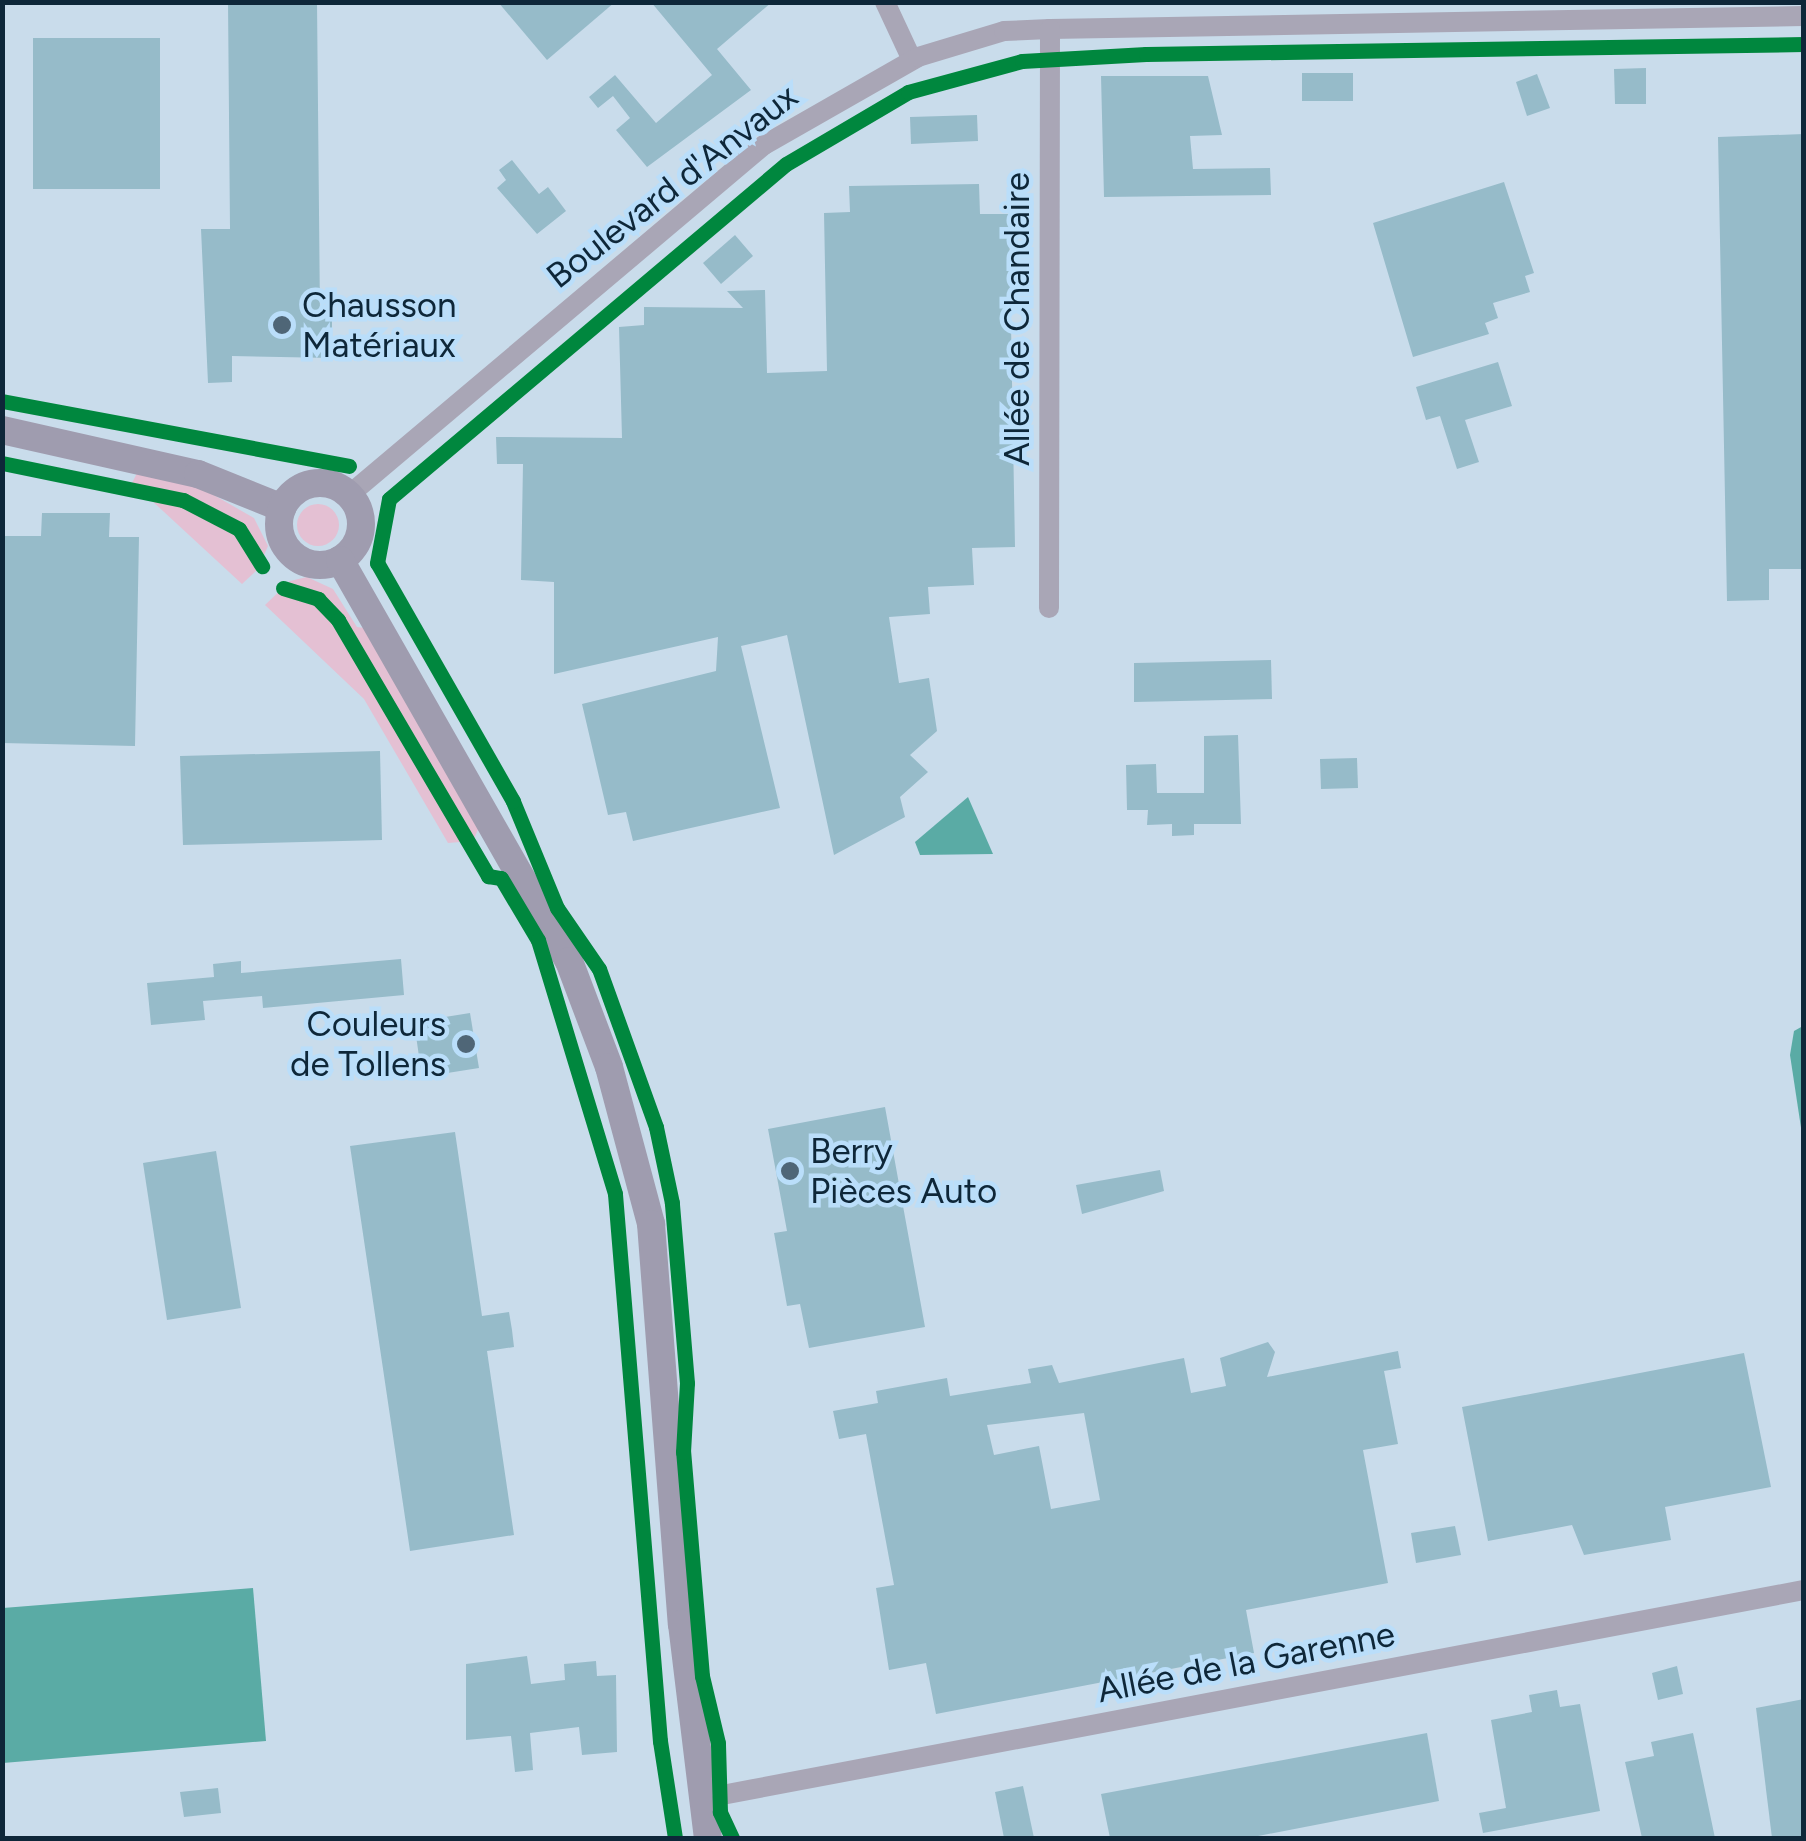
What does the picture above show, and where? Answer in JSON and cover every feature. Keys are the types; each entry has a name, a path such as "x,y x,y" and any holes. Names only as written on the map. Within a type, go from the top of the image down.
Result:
{"street":[{"path":"885,2 912,60"},
{"name":"Boulevard d'Anvaux","path":"350,494 764,145 912,60 1004,32 1050,29 1804,16"},
{"name":"Allée de Chandaire","path":"1049,608 1050,29"},
{"path":"2,430 198,474 282,508"},
{"path":"312,483 350,494 361,530 340,560 314,566 291,554 279,532 282,508 312,483"},
{"path":"340,560 569,961 609,1067 652,1224 700,1799 708,1838"},
{"name":"Allée de la Garenne","path":"700,1799 1804,1590"}],"shaded area":[{"path":"137,473 198,486 254,518 268,546 258,569 242,584 150,499 149,489 131,485"},
{"path":"318,504 333,510 339,525 333,540 318,546 303,540 297,525 303,510"},
{"path":"307,577 333,589 357,627 365,628 480,825 473,841 448,843 364,699 265,605 290,581"},
{"path":"968,797 993,854 920,855 915,842"},
{"path":"1804,1026 1803,1141 1790,1055 1794,1031"},
{"path":"253,1588 266,1741 3,1763 3,1608"}],"building":[{"path":"228,2 317,2 320,316 332,316 332,358 232,356 232,382 208,383 201,229 230,229"},
{"path":"498,2 615,2 547,60"},
{"path":"651,2 772,2 717,49 751,90 647,167 616,130 630,118 613,96 598,108 589,97 615,75 656,123 712,75"},
{"path":"33,38 160,38 160,189 33,189"},
{"path":"1646,68 1646,104 1615,104 1614,69"},
{"path":"1302,73 1353,73 1353,101 1302,101"},
{"path":"1537,74 1550,108 1527,116 1516,82"},
{"path":"1101,76 1208,76 1222,135 1190,136 1193,169 1270,168 1271,195 1104,197"},
{"path":"977,115 978,141 911,144 910,117"},
{"path":"1804,134 1804,569 1769,569 1769,600 1727,601 1718,137"},
{"path":"512,160 539,194 548,187 566,211 537,234 497,188 506,180 499,170"},
{"path":"1504,182 1534,273 1525,276 1530,292 1493,303 1498,318 1485,323 1489,334 1413,357 1373,223"},
{"path":"979,184 980,214 1009,214 1015,547 972,548 974,585 928,587 930,614 889,617 899,683 929,678 937,731 910,755 928,772 900,797 905,817 834,855 787,635 741,646 780,808 633,841 626,812 608,815 582,704 716,671 718,637 554,674 554,582 521,580 523,464 497,464 496,437 622,438 619,327 644,325 644,307 743,308 727,291 765,290 767,373 827,371 824,213 850,212 849,186"},
{"path":"735,235 753,256 721,284 703,263"},
{"path":"1498,362 1512,406 1465,420 1479,462 1457,469 1440,416 1426,420 1416,387"},
{"path":"42,513 110,513 109,537 139,537 135,746 2,743 4,536 41,536"},
{"path":"1271,660 1272,699 1134,702 1134,663"},
{"path":"1238,735 1241,824 1194,824 1194,835 1172,836 1172,824 1147,825 1148,810 1127,810 1126,765 1156,764 1157,793 1204,793 1204,736"},
{"path":"380,751 382,840 183,845 180,756"},
{"path":"1357,758 1358,788 1321,789 1320,759"},
{"path":"401,959 404,995 263,1008 262,996 203,1001 205,1020 151,1025 147,983 214,977 213,964 241,961 241,973"},
{"path":"470,1013 479,1068 422,1077 414,1022"},
{"path":"885,1107 925,1327 809,1348 800,1304 787,1306 774,1233 787,1231 768,1129"},
{"path":"455,1132 482,1316 509,1312 512,1330 514,1347 487,1351 514,1535 410,1551 350,1146"},
{"path":"216,1151 241,1308 167,1320 143,1163"},
{"path":"1160,1170 1164,1191 1082,1214 1076,1185"},
{"path":"1268,1342 1275,1352 1267,1377 1398,1351 1401,1368 1384,1371 1398,1444 1363,1450 1388,1583 1246,1610 1254,1653 936,1714 926,1663 889,1670 876,1588 894,1585 866,1434 839,1439 833,1411 878,1403 876,1391 947,1378 950,1396 1031,1383 1028,1369 1052,1365 1059,1383 1184,1358 1191,1393 1226,1386 1220,1358","holes":["1084,1413 1100,1500 1051,1509 1039,1446 994,1455 987,1425"]},
{"path":"1744,1353 1771,1487 1665,1507 1671,1540 1584,1555 1572,1525 1488,1541 1462,1407"},
{"path":"1455,1526 1461,1555 1416,1563 1411,1533"},
{"path":"527,1656 531,1684 565,1680 564,1664 596,1661 597,1676 616,1675 617,1752 582,1755 579,1727 530,1733 533,1770 515,1772 511,1736 466,1740 466,1664"},
{"path":"1677,1666 1683,1694 1658,1700 1652,1673"},
{"path":"1557,1690 1560,1707 1580,1704 1600,1811 1483,1833 1479,1813 1506,1808 1491,1720 1532,1712 1529,1695"},
{"path":"1804,1699 1804,1838 1772,1838 1756,1708"},
{"path":"1427,1733 1439,1801 1248,1838 1110,1838 1101,1794"},
{"path":"1693,1733 1715,1838 1642,1838 1625,1762 1654,1756 1651,1742"},
{"path":"1023,1786 1034,1838 1004,1838 995,1792"},
{"path":"218,1788 221,1813 184,1817 180,1792"}],"cycle path":[{"path":"732,1838 720,1812 718,1743 702,1676 683,1452 687,1383 672,1203 656,1127 599,969 557,908 513,801 377,563 389,499 786,164 908,92 1022,61 1146,54 1804,44"},
{"path":"2,401 349,466"},
{"path":"2,463 183,500 239,529 262,566"},
{"path":"283,588 318,599 338,620 488,876 501,878 538,940 615,1194 660,1741 675,1838"}],"place":[{"name":"Chausson Matériaux","path":"282,325"},
{"name":"Couleurs de Tollens","path":"466,1044"},
{"name":"Berry Pièces Auto","path":"790,1171"}]}
